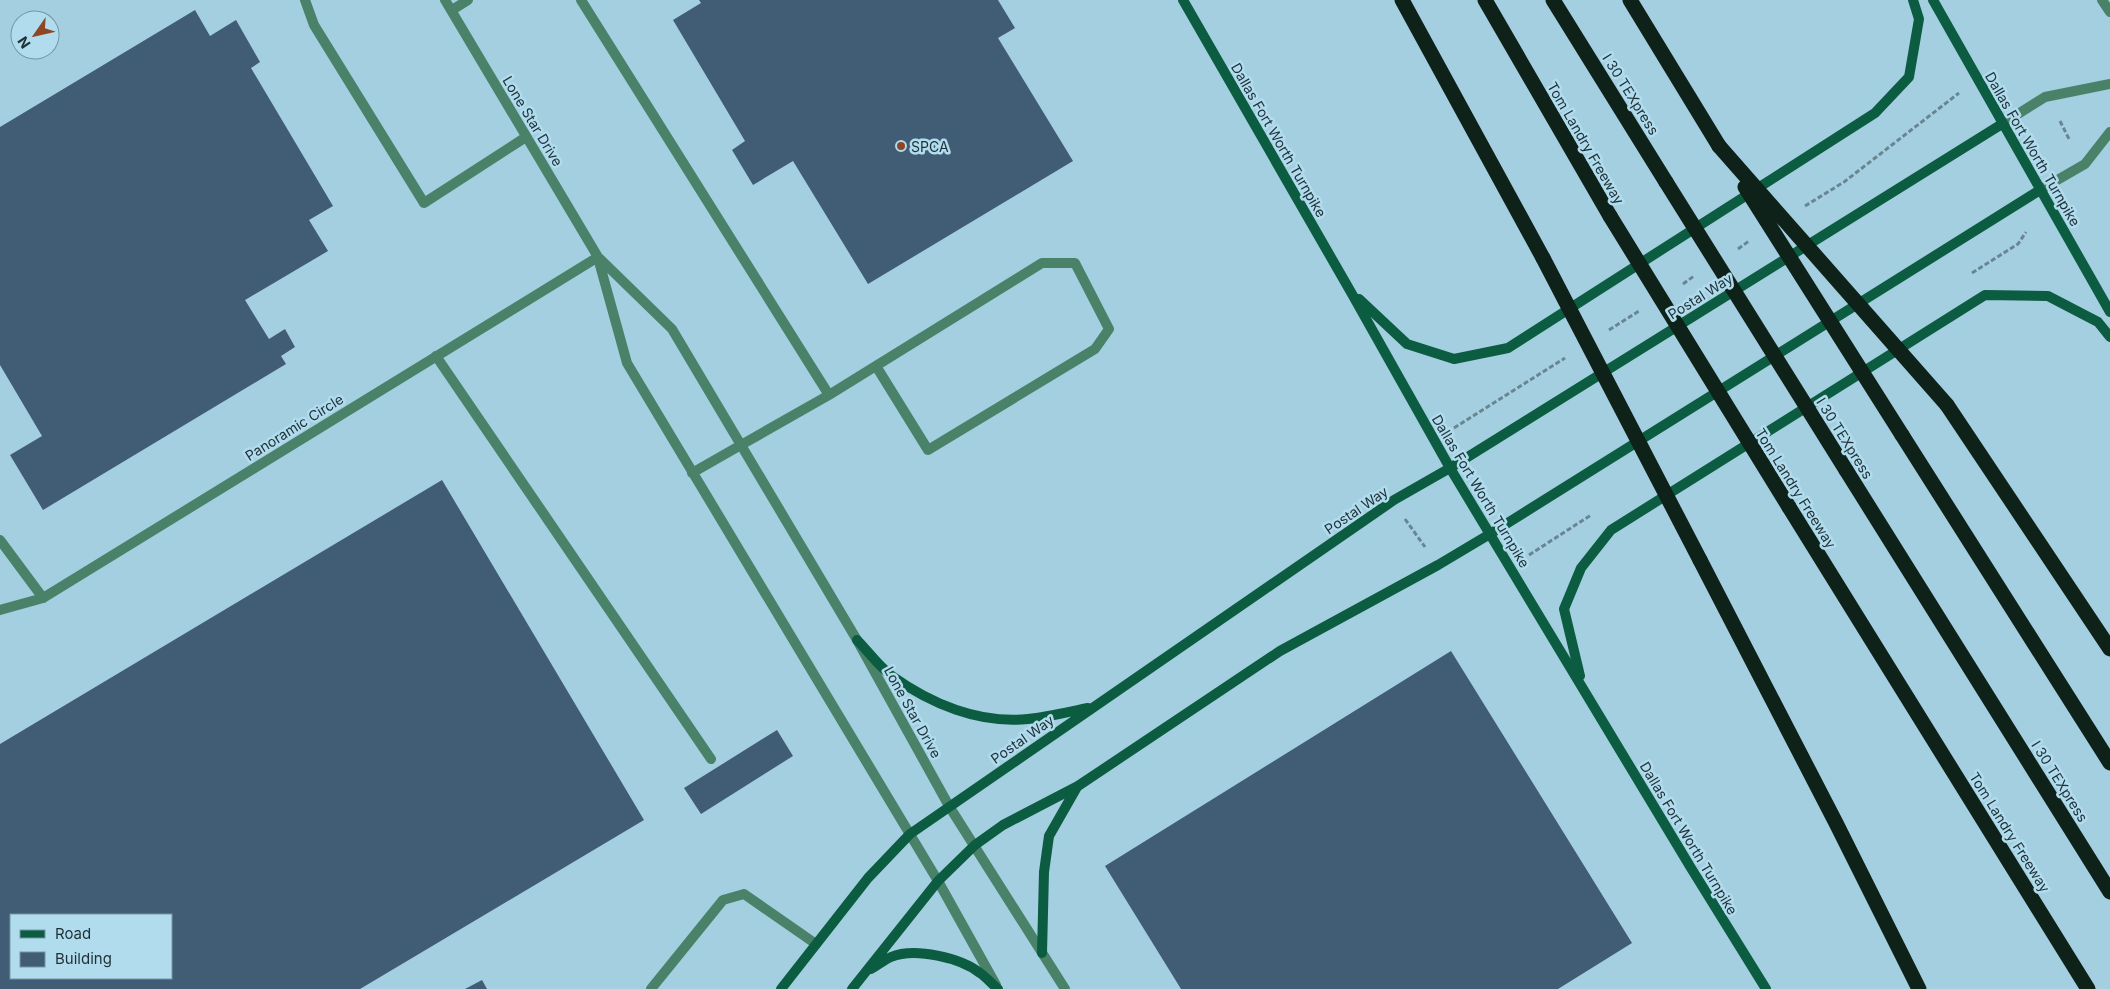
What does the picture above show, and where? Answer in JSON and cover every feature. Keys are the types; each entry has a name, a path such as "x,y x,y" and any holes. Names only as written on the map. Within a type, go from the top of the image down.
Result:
{"highway":[{"path":"1402,0 1543,258 1836,823 1919,989"},
{"name":"Tom Landry Freeway","path":"1485,0 1610,216 2088,989"},
{"name":"I 30 TEXpress","path":"1553,0 2110,892"},
{"path":"1630,0 1719,146 2110,763"},
{"path":"1719,146 1947,404 2110,649"}],"street":[{"path":"305,0 314,25 424,203 526,137"},
{"name":"Lone Star Drive","path":"446,0 598,257 672,329 857,640 949,806 1065,989"},
{"path":"452,10 468,0"},
{"path":"581,0 829,395"},
{"name":"Dallas Fort Worth Turnpike","path":"1183,0 1450,468 1766,989"},
{"path":"1352,294 1407,344 1454,359 1508,348 1875,112 1909,77 1919,19 1913,0"},
{"name":"Dallas Fort Worth Turnpike","path":"1933,0 2110,312"},
{"path":"2102,0 2110,12"},
{"path":"2002,124 2045,97 2110,84"},
{"name":"Postal Way","path":"781,989 868,878 910,834 949,806 1394,500 1450,468 2002,124"},
{"path":"852,989 938,881 975,846 1003,826 1078,786 1280,651 1438,565 1490,534 2040,190 2085,164 2110,132"},
{"name":"Lone Star Drive","path":"598,257 627,363 938,881 998,989"},
{"name":"Panoramic Circle","path":"0,610 43,598 598,257"},
{"path":"692,473 829,395 1042,262 1075,264 1109,330 1095,349 928,450 876,366"},
{"path":"1582,686 1564,609 1581,568 1611,530 1985,296 2048,296 2098,322 2110,337"},
{"path":"436,356 711,760"},
{"path":"0,540 43,598"},
{"path":"857,640 890,675 933,701 972,715 998,720 1028,720 1092,708"},
{"path":"1042,953 1044,872 1049,836 1078,786"},
{"path":"651,989 723,900 744,894 816,944"},
{"path":"866,972 893,956 935,955 958,962 979,972 998,989"}],"path":[{"path":"2060,121 2069,139"},
{"path":"1405,519 1427,549"}],"building":[{"name":"SPCA","path":"699,0 998,0 1015,28 998,38 1073,161 868,284 793,161 753,185 732,150 745,141 673,20 701,3"},
{"path":"195,10 210,36 236,20 260,62 251,68 333,206 309,220 328,251 245,300 269,339 285,329 295,347 281,356 286,364 43,510 10,455 42,436 0,365 0,127"},
{"path":"442,480 644,820 360,989 0,989 0,744"},
{"path":"1451,651 1632,943 1558,989 1181,989 1105,866"},
{"path":"777,730 793,756 701,814 684,788"},
{"path":"482,980 487,989 465,989"}],"place":[{"name":"SPCA","path":"901,146"}]}
